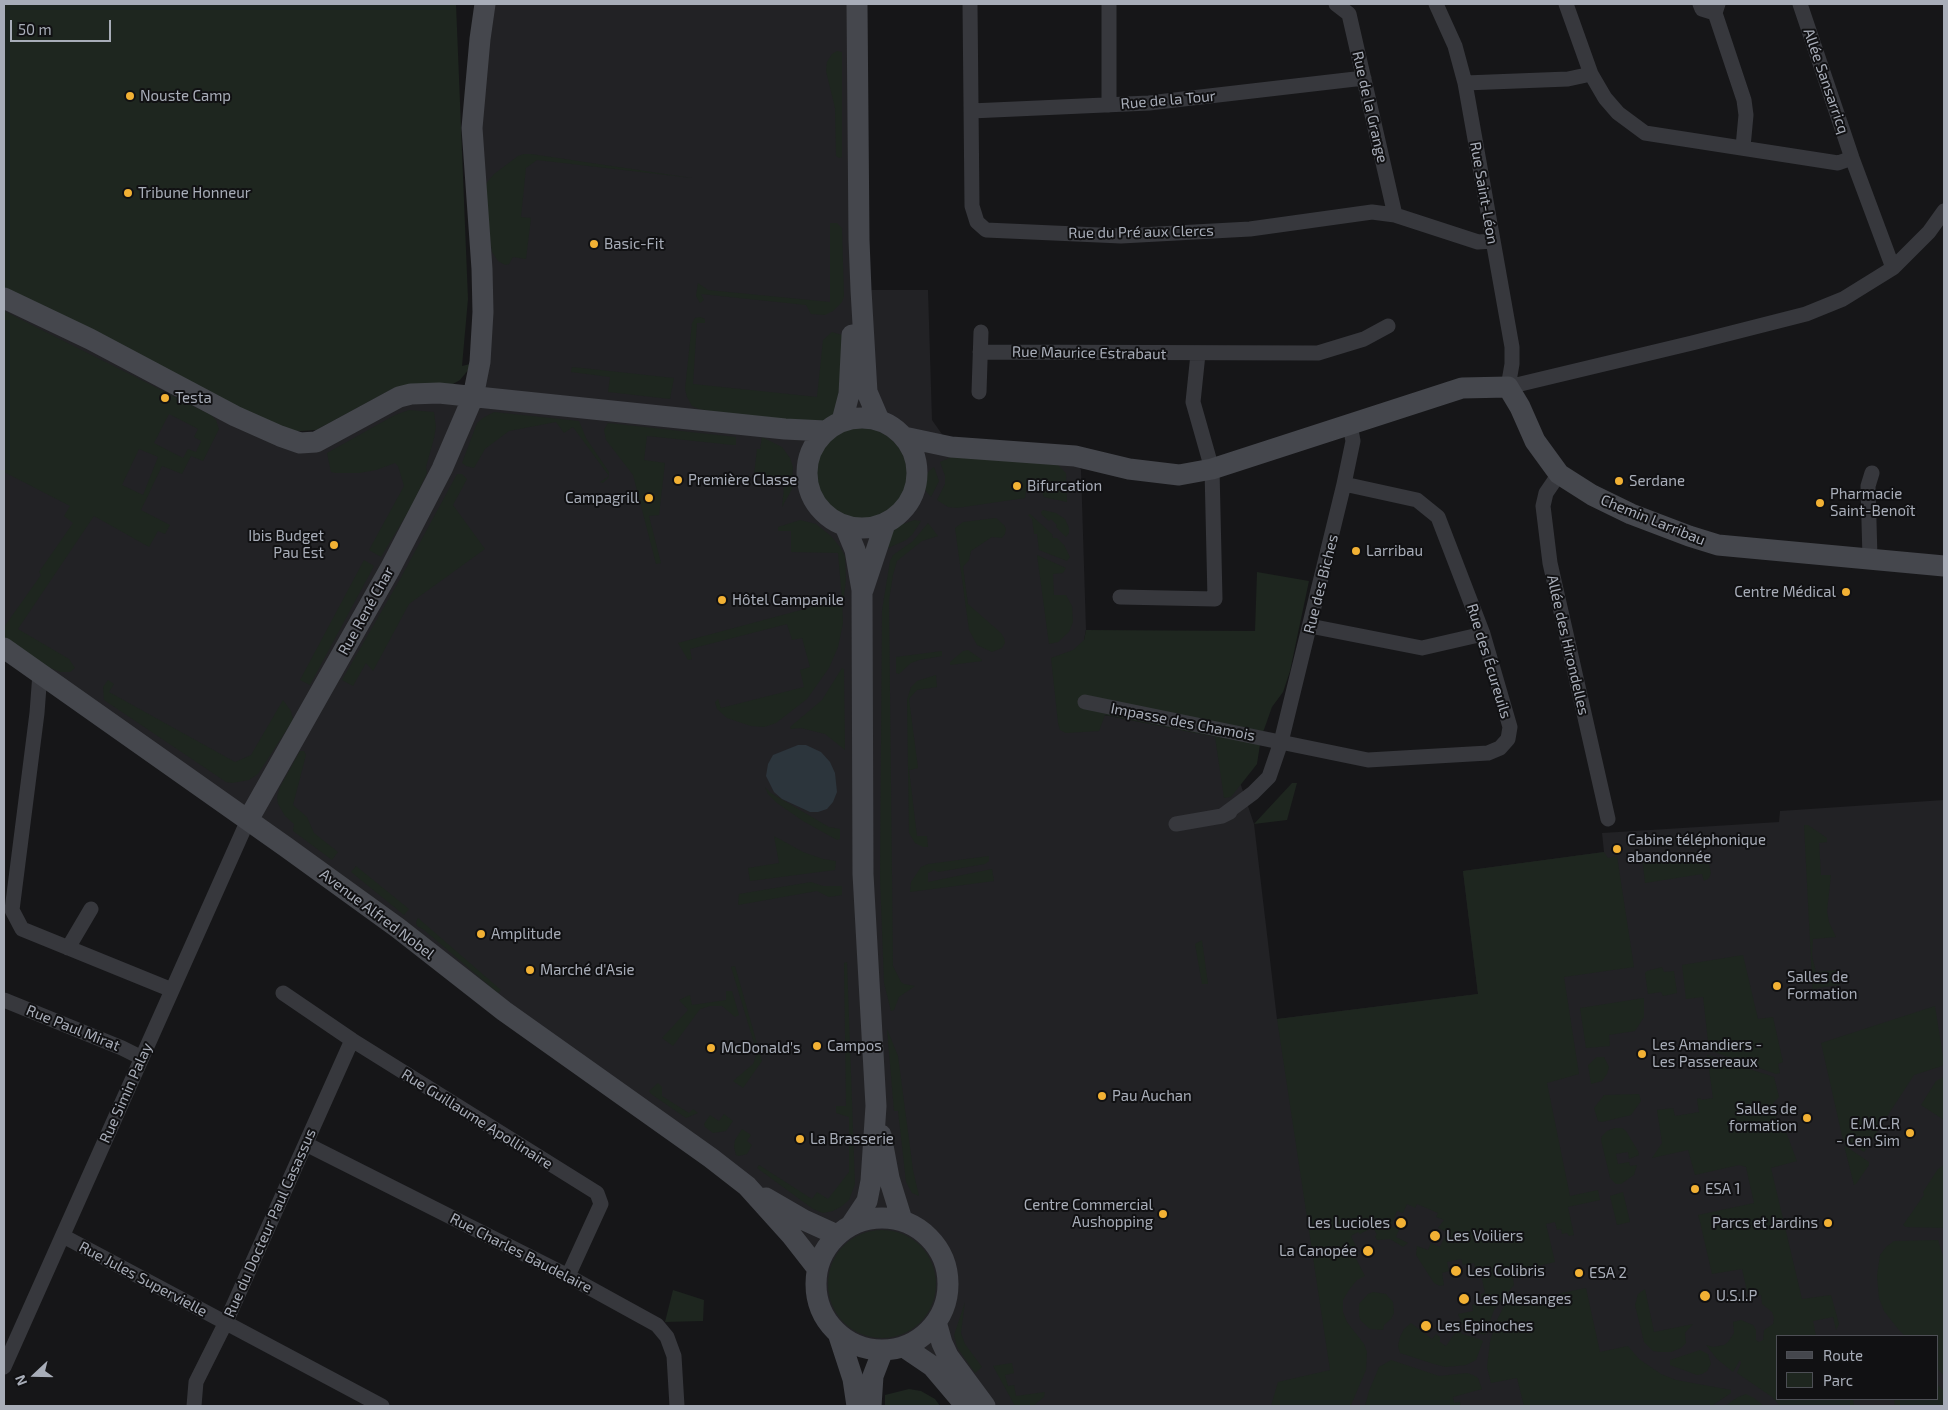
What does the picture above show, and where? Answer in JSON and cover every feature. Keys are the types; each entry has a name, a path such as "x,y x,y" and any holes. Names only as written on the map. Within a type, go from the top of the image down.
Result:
{"main road":[{"name":"Rue René Char","path":"248,820 390,569 442,468 473,397 480,362 483,312 482,269 472,128 485,4"},
{"path":"857,4 859,248 867,392 879,420"},
{"path":"4,298 90,340 235,416 300,443 316,442 388,402 410,394 439,392 784,429 834,426 860,417 879,420 893,427 904,437 913,451 917,467 915,490 909,503 900,513 885,524 872,528 845,526 832,519 812,496 807,480 808,463 814,446 834,426 849,394 859,248"},
{"path":"904,437 951,447 1075,456 1129,469 1179,475 1212,469 1462,388 1508,387"},
{"name":"Chemin Larribau","path":"1508,387 1520,407 1535,441 1559,474 1592,495 1631,514 1718,545 1944,566"},
{"path":"784,429 808,463"},
{"path":"917,467 951,447"},
{"path":"862,590 885,524"},
{"path":"844,1230 868,1219 885,1217 902,1220 918,1228 932,1240 942,1256 948,1274 948,1293 944,1308 936,1322 922,1337 893,1348 866,1348 851,1342 838,1333 826,1319 819,1303 816,1286 817,1268 825,1250 867,1201 871,1181 876,1106 863,874 862,590 855,550 845,526"},
{"name":"Avenue Alfred Nobel","path":"4,648 398,928 504,1011 711,1158 747,1186 804,1220 844,1230"},
{"path":"876,1106 889,1178 902,1220"},
{"name":"Avenue Alfred Nobel","path":"747,1186 792,1236 817,1268"},
{"path":"936,1322 948,1356 985,1406"},
{"path":"838,1333 853,1380 857,1406"},
{"path":"871,1406 873,1376 893,1348"},
{"path":"893,1348 932,1366 966,1406"}],"street":[{"name":"Rue du Pré aux Clercs","path":"970,4 972,206 977,222 981,227 992,232 1121,236 1250,229 1372,212 1395,214 1478,242 1493,242"},
{"path":"1108,105 1109,4"},
{"name":"Rue de la Grange","path":"1336,4 1348,14 1395,214"},
{"name":"Rue Saint-Léon","path":"1436,4 1455,46 1465,83 1512,347 1512,364 1508,387"},
{"path":"1566,4 1591,74 1605,98 1618,113 1645,133 1838,163 1852,158"},
{"path":"1700,4 1702,9 1716,9 1744,100 1746,115 1743,147"},
{"name":"Allée Sansarricq","path":"1800,4 1852,158 1893,268"},
{"path":"1465,83 1568,79 1591,74"},
{"name":"Rue de la Tour","path":"971,111 1149,103 1364,78"},
{"path":"1508,387 1692,344 1806,314 1843,299 1893,268 1929,232 1944,211"},
{"name":"Rue Maurice Estrabaut","path":"980,352 1318,353 1364,339 1388,326"},
{"path":"979,392 981,332"},
{"path":"1120,597 1215,599 1212,469 1193,402 1198,354"},
{"name":"Rue des Biches","path":"1176,824 1222,816 1253,793 1269,776 1281,742 1344,484 1353,441 1350,425"},
{"path":"1870,558 1868,486 1872,472"},
{"name":"Allée des Hirondelles","path":"1559,474 1546,493 1543,506 1550,563 1608,819"},
{"name":"Rue des Écureuils","path":"1281,742 1368,760 1488,753 1500,748 1508,738 1510,727 1484,634 1438,517 1417,500 1344,484"},
{"path":"1310,626 1422,648 1484,634"},
{"path":"40,673 12,910 22,929 172,990"},
{"name":"Impasse des Chamois","path":"1085,702 1281,742"},
{"name":"Rue Simin Palay","path":"4,1366 248,820"},
{"path":"68,948 91,910"},
{"name":"Rue Guillaume Apollinaire","path":"283,993 352,1040 597,1193 601,1204 568,1276"},
{"name":"Rue Paul Mirat","path":"4,1000 142,1058"},
{"name":"Rue du Docteur Paul Casassus","path":"194,1406 196,1382 226,1324 352,1040"},
{"name":"Rue Charles Baudelaire","path":"306,1144 568,1276 657,1325 667,1337 674,1356 677,1406"},
{"name":"Rue Jules Supervielle","path":"63,1236 382,1406"}],"shaded area":[{"path":"485,4 857,4 861,290 928,290 932,420 951,447 1075,456 1081,470 1086,630 1076,682 1104,715 1225,738 1254,824 1277,1019 1478,994 1463,871 1604,852 1602,833 1779,822 1780,811 1944,800 1944,1406 966,1406 904,1347 883,1350 866,1348 851,1342 838,1333 826,1319 819,1303 816,1286 817,1268 747,1186 4,648 4,298 300,443 388,402 473,397 472,128"},
{"path":"798,745 806,745 821,752 830,762 835,773 837,792 833,802 827,809 810,812 782,799 774,792 766,776 768,764 773,755"}],"green space":[{"path":"4,4 456,4 468,299 462,366 470,364 469,369 460,380 453,384 394,388 316,430 286,432 4,291"},
{"path":"837,51 842,52 842,157 839,158 836,156 835,108 826,71 827,62 832,54"},
{"path":"524,154 692,178 537,160 526,168 521,217 531,218 526,259 513,257 509,264 505,265 498,261 492,252 483,187 494,174 518,156"},
{"path":"830,223 837,223 842,228 844,296 842,302 833,311 825,315 811,314 806,305 701,294 704,300 700,303 696,296 698,283 708,290 830,302"},
{"path":"4,311 211,415 216,420 219,429 203,461 191,456 182,474 162,466 141,510 170,525 165,534 158,531 149,547 94,516 18,629 69,659 75,668 70,672 60,672 46,666 4,639 4,627 41,575 39,572 73,523 64,516 70,506 4,472","holes":["169,414 198,429 194,437 201,441 196,452 188,449 183,458 154,443","139,449 158,457 143,495 122,485"]},
{"path":"695,318 705,319 705,323 697,323 693,384 817,397 823,340 832,332 842,335 845,339 836,416 824,425 810,428 699,409 692,406 685,389 692,323"},
{"path":"572,367 674,378 670,399 608,392 610,377 571,372"},
{"path":"409,410 434,412 436,427 434,438 426,467 427,473 411,507 381,557 369,550 404,486 398,466 395,463 376,470 359,473 336,473 331,472 327,453 395,415"},
{"path":"494,412 579,421 586,438 609,472 609,476 573,427 564,433 556,422 509,431 485,449 474,468 466,466 462,463 477,423"},
{"path":"608,423 736,437 736,445 733,445 647,436 644,460 665,463 659,515 649,516 661,563 656,564 633,475 606,440 604,430"},
{"path":"861,428 878,432 893,442 903,457 907,474 903,491 893,506 878,516 861,520 844,516 829,506 819,491 815,474 819,457 829,442 844,432"},
{"path":"762,437 782,447 790,458 793,467 792,489 782,507 785,477 754,475 757,449 760,449"},
{"path":"954,456 1057,464 1066,473 1067,502 1044,497 1041,489 1026,490 1025,498 957,508 948,507 937,500 945,484 945,476 940,462"},
{"path":"934,467 939,481 931,497 925,490 923,481"},
{"path":"457,474 462,474 467,479 453,505 485,549 409,604 373,671 366,663 353,686 342,680 399,581"},
{"path":"609,476 603,483 600,482"},
{"path":"1043,510 1056,513 1065,519 1069,528 1069,533 1066,537 1051,519 1049,521 1042,515 1041,512"},
{"path":"1030,514 1052,534 1053,538 1057,538 1064,545 1070,557 1067,561 1039,550 1037,534 1034,534 1032,519 1028,515"},
{"path":"996,518 1004,525 1006,529 1005,534 1002,538 992,537 971,551 969,560 963,567 968,604 1001,633 1004,638 1005,643 1002,648 992,652 977,645 969,630 955,528 963,522"},
{"path":"800,520 816,524 831,536 845,556 846,579 844,597 842,599 838,553 791,552 791,531 778,531 778,527"},
{"path":"914,520 921,521 912,535 906,540 886,549 893,531 898,526"},
{"path":"928,523 938,536 922,541 897,561 889,600 893,966 901,982 915,986 899,997 894,1010 891,1011 884,983 880,879 882,610 890,561 893,555 913,541"},
{"path":"1037,555 1066,568 1063,573 1053,574 1054,595 1066,595 1072,606 1073,622 1069,632 1058,642 1049,644"},
{"path":"364,560 374,566 310,685 300,680"},
{"path":"1257,572 1309,581 1290,671 1283,692 1272,707 1261,738 1257,764 1231,797 1224,798 1215,737 1105,715 1099,731 1066,733 1060,730 1051,658 1073,650 1084,640 1086,630 1255,631"},
{"path":"842,599 843,623 838,647 829,668 807,699 776,723 764,727 751,726 727,718 717,709 715,702 718,699 721,708 804,687 800,670 810,667 802,638 792,640 787,624 690,649 692,659 688,660 678,643"},
{"path":"968,650 982,661 950,665 950,662 963,651"},
{"path":"942,651 942,656 919,660 911,663 899,674 896,673 896,657"},
{"path":"842,668 844,669 845,750 825,734 801,728 791,729 790,727 822,700"},
{"path":"936,675 937,687 917,690 909,699 918,768 909,770 917,836 927,836 928,847 923,847 915,843 909,833 907,700 911,687 917,681"},
{"path":"108,680 114,684 109,692 235,762 251,755 283,700 291,711 293,720 258,774 249,780 232,783 226,782 104,700 103,687"},
{"path":"300,751 304,751 306,755 293,805 307,817 314,833 338,852 332,860 293,831 294,824 285,816 278,804 277,797 280,787"},
{"path":"1292,783 1297,783 1287,820 1254,824"},
{"path":"765,787 771,793 829,827 840,829 840,839 837,840 803,821 777,803 768,794"},
{"path":"1804,825 1808,825 1827,838 1827,842 1819,843 1821,875 1831,875 1827,911 1829,922 1836,937 1813,939 1812,956 1816,972 1838,970 1840,985 1817,988 1813,1000"},
{"path":"774,836 803,852 836,861 835,870 750,881 748,868 779,863"},
{"path":"1604,852 1608,858 1617,856 1634,967 1564,977 1579,1074 1547,1083 1570,1196 1598,1190 1600,1200 1568,1207 1574,1235 1562,1234 1561,1229 1557,1230 1555,1222 1546,1224 1555,1262 1512,1272 1514,1285 1494,1310 1485,1335 1464,1328 1458,1314 1473,1311 1472,1305 1482,1302 1481,1294 1485,1293 1480,1270 1476,1271 1474,1263 1463,1265 1461,1259 1447,1262 1449,1271 1442,1273 1444,1285 1440,1286 1434,1283 1416,1255 1417,1246 1428,1250 1431,1243 1440,1247 1447,1232 1438,1228 1444,1220 1436,1217 1438,1213 1417,1204 1415,1208 1407,1204 1403,1213 1397,1211 1391,1226 1399,1230 1396,1237 1408,1243 1403,1247 1390,1239 1377,1240 1373,1227 1360,1234 1358,1232 1351,1236 1356,1246 1351,1249 1365,1276 1357,1280 1349,1290 1343,1300 1343,1312 1347,1322 1364,1344 1367,1352 1366,1370 1351,1405 1271,1406 1278,1382 1330,1370 1277,1019 1478,994 1463,871"},
{"path":"1699,852 1709,864 1711,873 1709,878 1704,881 1702,874 1645,883 1642,857"},
{"path":"989,856 989,861 985,864 938,872 934,870 928,873 928,882 992,869 994,881 910,892 911,882 921,867 928,864"},
{"path":"356,866 409,909 404,915 351,872"},
{"path":"811,882 823,886 842,886 842,895 829,897 817,891 738,905 739,894"},
{"path":"418,918 501,990 498,993 417,926"},
{"path":"1202,940 1208,984 1202,984 1195,944"},
{"path":"1743,955 1758,1019 1773,1017 1783,1062 1778,1064 1780,1073 1776,1074 1709,1050 1703,997 1686,999 1682,965"},
{"path":"847,962 855,1184 849,1200 833,1211 823,1213 813,1209 757,1168 759,1165 812,1199 817,1192 828,1199 849,1172 849,1117 836,1113 836,1106 846,1106 844,963"},
{"path":"735,966 762,1061 743,1088 733,1081 753,1064 757,1053 731,967"},
{"path":"1662,967 1664,972 1674,971 1677,993 1663,996 1661,992 1648,994 1645,973"},
{"path":"726,991 732,991 739,1015 735,1017 722,1006 710,1006 700,1009 673,1046 662,1038 688,1010 679,1000 690,995 692,1005 726,1000"},
{"path":"1644,998 1644,1017 1635,1031 1609,1035 1610,1046 1586,1048 1580,1008"},
{"path":"1935,1006 1944,1063 1942,1066 1914,1075 1864,1152 1843,1140 1821,1043"},
{"path":"887,1029 898,1056 913,1170 919,1196 912,1193 906,1182 898,1111 894,1111"},
{"path":"1707,1055 1774,1077 1779,1097 1773,1103 1778,1128 1786,1132 1797,1161 1771,1168 1802,1299 1831,1295 1839,1324 1836,1330 1833,1317 1813,1321 1816,1335 1776,1335 1776,1400 1853,1400 1854,1406 1780,1406 1772,1397 1737,1373 1741,1363 1740,1360 1733,1372 1717,1359 1706,1345 1713,1347 1724,1345 1734,1333 1733,1322 1741,1320 1753,1325 1756,1330 1756,1340 1759,1342 1763,1340 1764,1330 1773,1324 1774,1318 1772,1312 1762,1304 1761,1295 1749,1300 1742,1269 1712,1274 1698,1215 1754,1203 1746,1167 1739,1165 1695,1175 1688,1150 1652,1158 1662,1143 1657,1110 1673,1108 1675,1116 1699,1112 1697,1099 1713,1098"},
{"path":"1597,1057 1604,1057 1609,1067 1602,1081 1591,1084 1588,1065"},
{"path":"1944,1077 1944,1120 1921,1105 1936,1081"},
{"path":"658,1083 662,1087 662,1096 689,1113 693,1109 698,1113 686,1118 651,1094 649,1091"},
{"path":"1639,1094 1641,1101 1631,1115 1602,1122 1598,1121 1594,1108 1604,1095"},
{"path":"724,1114 733,1121 726,1131 713,1133 705,1127 704,1124 710,1115 719,1121"},
{"path":"1622,1128 1626,1131 1639,1155 1629,1159 1628,1152 1616,1154 1618,1164 1629,1162 1630,1166 1637,1165 1634,1175 1621,1184 1616,1184 1610,1178 1601,1140 1607,1131"},
{"path":"742,1129 751,1135 747,1141 752,1145 747,1154 739,1156 736,1155 734,1147 735,1140"},
{"path":"1844,1145 1869,1162 1869,1165 1854,1185"},
{"path":"1944,1165 1944,1228 1906,1227 1903,1225 1924,1195 1923,1192 1938,1169"},
{"path":"1623,1192 1630,1222 1617,1225 1610,1196"},
{"path":"882,1230 903,1234 920,1246 932,1263 936,1284 932,1305 920,1322 903,1334 882,1338 861,1334 844,1322 832,1305 828,1284 832,1263 844,1246 861,1234"},
{"path":"1938,1240 1944,1259 1944,1376 1938,1369 1938,1335 1904,1335 1884,1311 1879,1298 1877,1276 1880,1255 1894,1241"},
{"path":"1586,1288 1600,1352 1628,1346 1639,1359 1661,1374 1676,1380 1731,1390 1731,1393 1713,1405 1706,1406 1524,1406 1517,1378 1491,1383 1487,1367 1490,1342 1496,1322 1504,1306 1516,1293 1518,1302"},
{"path":"1645,1289 1654,1332 1693,1324 1685,1333 1686,1343 1681,1348 1671,1352 1653,1351 1644,1342 1635,1305 1638,1294"},
{"path":"673,1290 704,1300 703,1321 665,1322"},
{"path":"1373,1292 1386,1294 1393,1302 1394,1313 1391,1319 1384,1325 1383,1330 1370,1329 1361,1321 1359,1316 1359,1304 1368,1294"},
{"path":"965,1302 961,1333 965,1344 982,1367 975,1373 957,1347 954,1335"},
{"path":"1411,1323 1432,1339 1436,1334 1440,1337 1440,1342 1446,1346 1458,1329 1462,1334 1483,1341 1476,1360 1466,1365 1446,1367 1400,1353 1398,1346 1400,1337 1404,1329"},
{"path":"1700,1350 1708,1354 1711,1364 1707,1371 1702,1374 1697,1375 1670,1365 1670,1360"},
{"path":"1391,1360 1439,1376 1467,1373 1478,1378 1482,1389 1453,1397 1454,1403 1460,1402 1461,1406 1365,1406 1379,1367"},
{"path":"1012,1363 1014,1373 1005,1375 1008,1386 1014,1385 1016,1396 1045,1392 1044,1397 1033,1406 1015,1406 993,1366"},
{"path":"1938,1385 1944,1391 1944,1406 1895,1406 1894,1400 1938,1400"},
{"path":"909,1389 921,1391 935,1399 940,1406 885,1406 885,1395"},
{"path":"1746,1394 1764,1406 1725,1406 1738,1397"}],"place":[{"name":"Nouste Camp","path":"130,96"},
{"name":"Tribune Honneur","path":"128,193"},
{"name":"Basic-Fit","path":"594,244"},
{"name":"Testa","path":"165,398"},
{"name":"Première Classe","path":"678,480"},
{"name":"Serdane","path":"1619,481"},
{"name":"Bifurcation","path":"1017,486"},
{"name":"Campagrill","path":"649,498"},
{"name":"Pharmacie Saint-Benoît","path":"1820,503"},
{"name":"Ibis Budget Pau Est","path":"334,545"},
{"name":"Larribau","path":"1356,551"},
{"name":"Centre Médical","path":"1846,592"},
{"name":"Hôtel Campanile","path":"722,600"},
{"name":"Cabine téléphonique abandonnée","path":"1617,849"},
{"name":"Amplitude","path":"481,934"},
{"name":"Marché d'Asie","path":"530,970"},
{"name":"Salles de Formation","path":"1777,986"},
{"name":"Campos","path":"817,1046"},
{"name":"McDonald's","path":"711,1048"},
{"name":"Les Amandiers - Les Passereaux","path":"1642,1054"},
{"name":"Pau Auchan","path":"1102,1096"},
{"name":"Salles de formation","path":"1807,1118"},
{"name":"E.M.C.R - Cen Sim","path":"1910,1133"},
{"name":"La Brasserie","path":"800,1139"},
{"name":"ESA 1","path":"1695,1189"},
{"name":"Centre Commercial Aushopping","path":"1163,1214"},
{"name":"Les Lucioles","path":"1401,1223"},
{"name":"Parcs et Jardins","path":"1828,1223"},
{"name":"Les Voiliers","path":"1435,1236"},
{"name":"La Canopée","path":"1368,1251"},
{"name":"Les Colibris","path":"1456,1271"},
{"name":"ESA 2","path":"1579,1273"},
{"name":"U.S.I.P","path":"1705,1296"},
{"name":"Les Mesanges","path":"1464,1299"},
{"name":"Les Epinoches","path":"1426,1326"}]}
